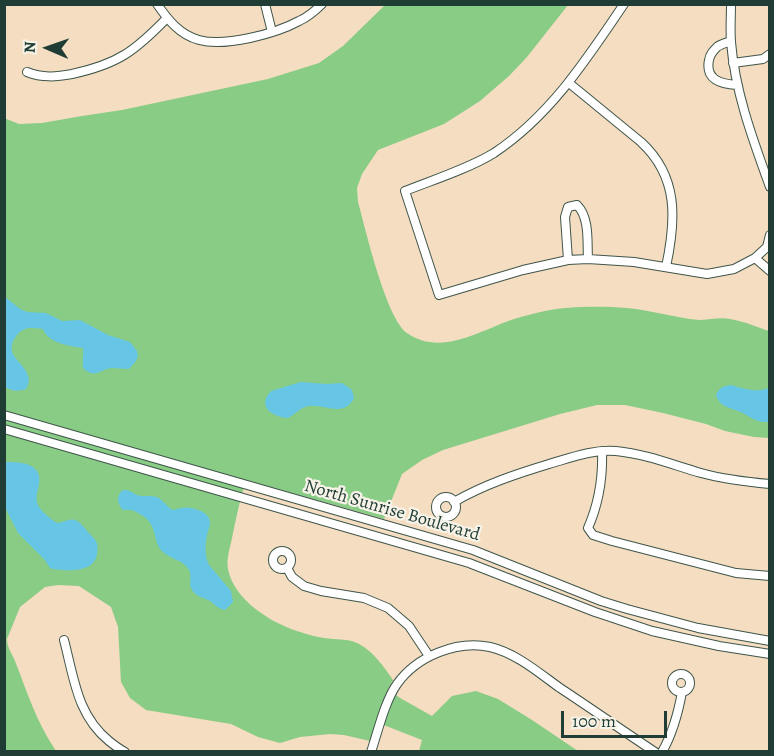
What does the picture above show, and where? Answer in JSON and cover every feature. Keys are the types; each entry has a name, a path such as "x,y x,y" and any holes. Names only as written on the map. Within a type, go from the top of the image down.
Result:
{"street":[{"path":"157,4 178,29 198,40 219,42 272,32 302,20 321,4"},
{"path":"265,4 272,32"},
{"path":"624,4 569,83 522,132 494,153 405,191 438,295 523,270 568,260 634,262 707,274 734,269 755,258 768,248 770,235"},
{"path":"731,4 731,41 737,85 749,128 770,187"},
{"path":"27,72 47,77 68,75 112,63 145,40 167,18"},
{"path":"731,41 718,46 710,54 708,65 710,75 717,81 737,85"},
{"path":"734,63 767,58"},
{"path":"569,83 641,142 659,163 668,181 674,215 672,241 666,267"},
{"path":"568,260 565,217 568,207 577,205 585,216 588,259"},
{"path":"755,258 770,271"},
{"name":"North Sunrise Boulevard","path":"4,415 473,550 601,601 627,609 698,628 770,641"},
{"name":"North Sunrise Boulevard","path":"4,429 469,562 595,612 652,631 711,645 770,654"},
{"path":"454,502 484,487 529,470 582,454 602,451 647,456 703,473 749,483 770,484"},
{"path":"602,451 602,476 598,501 588,528 593,535 736,573 770,576"},
{"path":"287,568 292,577 304,586 364,598 388,608 409,626 429,656"},
{"path":"64,640 80,701 90,722 120,751"},
{"path":"371,752 391,696 409,670 429,656 459,646 475,645 492,648 518,659 655,752"},
{"path":"662,752 678,716 682,692"}],"green space":[{"path":"385,5 568,5 527,57 480,101 444,124 378,150 362,174 357,188 358,202 384,293 399,324 407,333 420,340 447,342 475,335 514,319 554,309 575,307 627,308 690,319 726,318 745,323 769,331 769,438 725,431 706,424 625,405 597,405 443,450 422,460 402,474 384,519 246,480 228,554 228,569 232,580 245,600 265,616 287,627 324,638 349,640 364,647 374,655 393,680 388,689 432,716 452,696 476,691 498,699 578,751 419,751 422,740 376,722 370,741 330,734 300,737 280,743 258,737 231,724 146,710 130,698 121,682 118,627 111,607 79,586 58,585 45,587 20,607 7,639 33,707 56,751 5,751 4,118 19,124 42,123 122,110 268,79 319,63 343,46"}],"water":[{"path":"4,296 27,312 46,313 62,321 80,320 108,335 130,342 137,351 136,361 129,369 112,368 94,374 83,368 83,348 54,341 43,329 26,329 17,335 12,348 15,358 26,371 29,383 23,390 9,389 4,386"},
{"path":"301,382 342,383 352,390 354,398 350,404 340,409 309,406 288,418 277,416 268,410 265,402 271,391"},
{"path":"731,385 755,390 769,388 769,422 756,420 720,402 716,395 718,391"},
{"path":"5,462 23,463 33,467 39,477 37,498 41,509 57,523 77,521 93,538 98,550 91,565 73,570 50,568 18,533 5,507"},
{"path":"123,490 139,496 157,497 173,510 190,508 207,515 210,522 206,544 207,561 231,591 233,602 225,610 193,591 190,586 189,570 160,548 153,528 146,518 134,511 123,510 118,500"}]}
